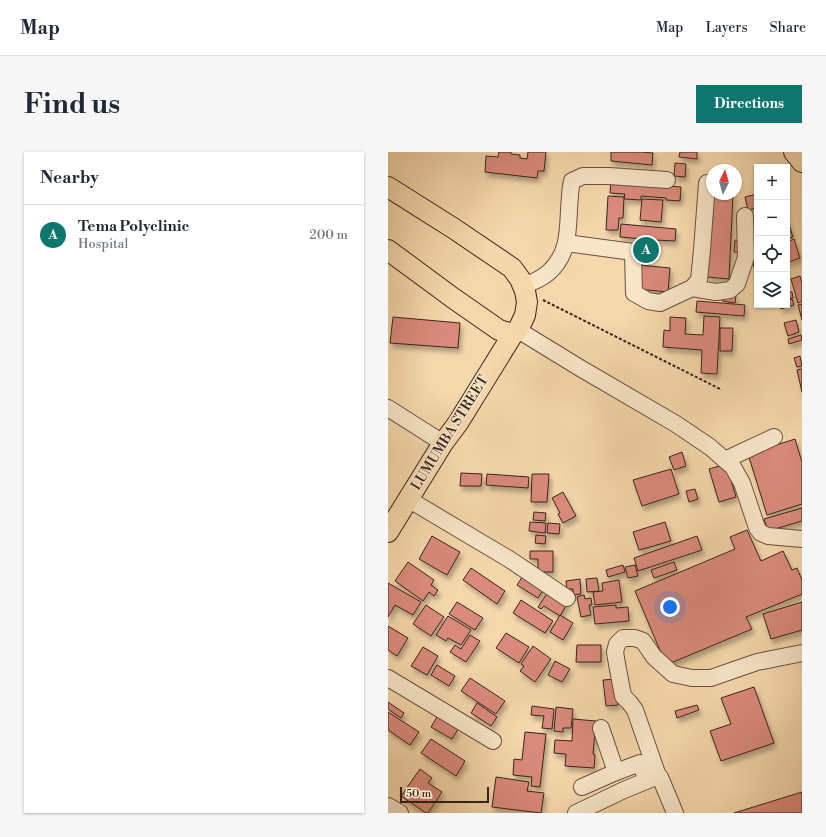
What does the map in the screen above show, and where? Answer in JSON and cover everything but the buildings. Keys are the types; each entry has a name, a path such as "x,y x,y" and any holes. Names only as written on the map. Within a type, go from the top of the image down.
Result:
{"main road":[{"path":"794,152 802,162"},
{"path":"388,186 512,268 520,279 524,289"},
{"path":"388,250 498,330 515,332"},
{"name":"LUMUMBA STREET","path":"388,532 525,315 527,302 524,289"}],"street":[{"path":"524,289 548,274 559,261 566,243 569,228 572,181 583,176 609,176 667,180"},
{"path":"566,243 633,252 634,293 648,301 660,303 692,288 699,280 706,196"},
{"path":"692,288 716,292 730,290 737,284 746,257 745,216"},
{"path":"515,332 676,424 710,447 733,467 742,483 757,528 761,533 768,536 802,538"},
{"path":"388,408 443,443"},
{"path":"725,460 774,437"},
{"path":"408,499 509,559 568,598"},
{"path":"653,778 636,710 623,696 615,652 617,644 623,638 635,638 643,642 654,657 673,674 692,678 711,678 757,662 802,653"},
{"path":"388,678 493,741"},
{"path":"601,728 616,772"},
{"path":"582,787 640,763 653,778"},
{"path":"576,813 624,790 653,778 660,777 675,813"},
{"path":"388,806 400,813"}],"path":[{"path":"524,289 722,390"}],"place":[{"name":"Tema Polyclinic","path":"646,250"}]}
